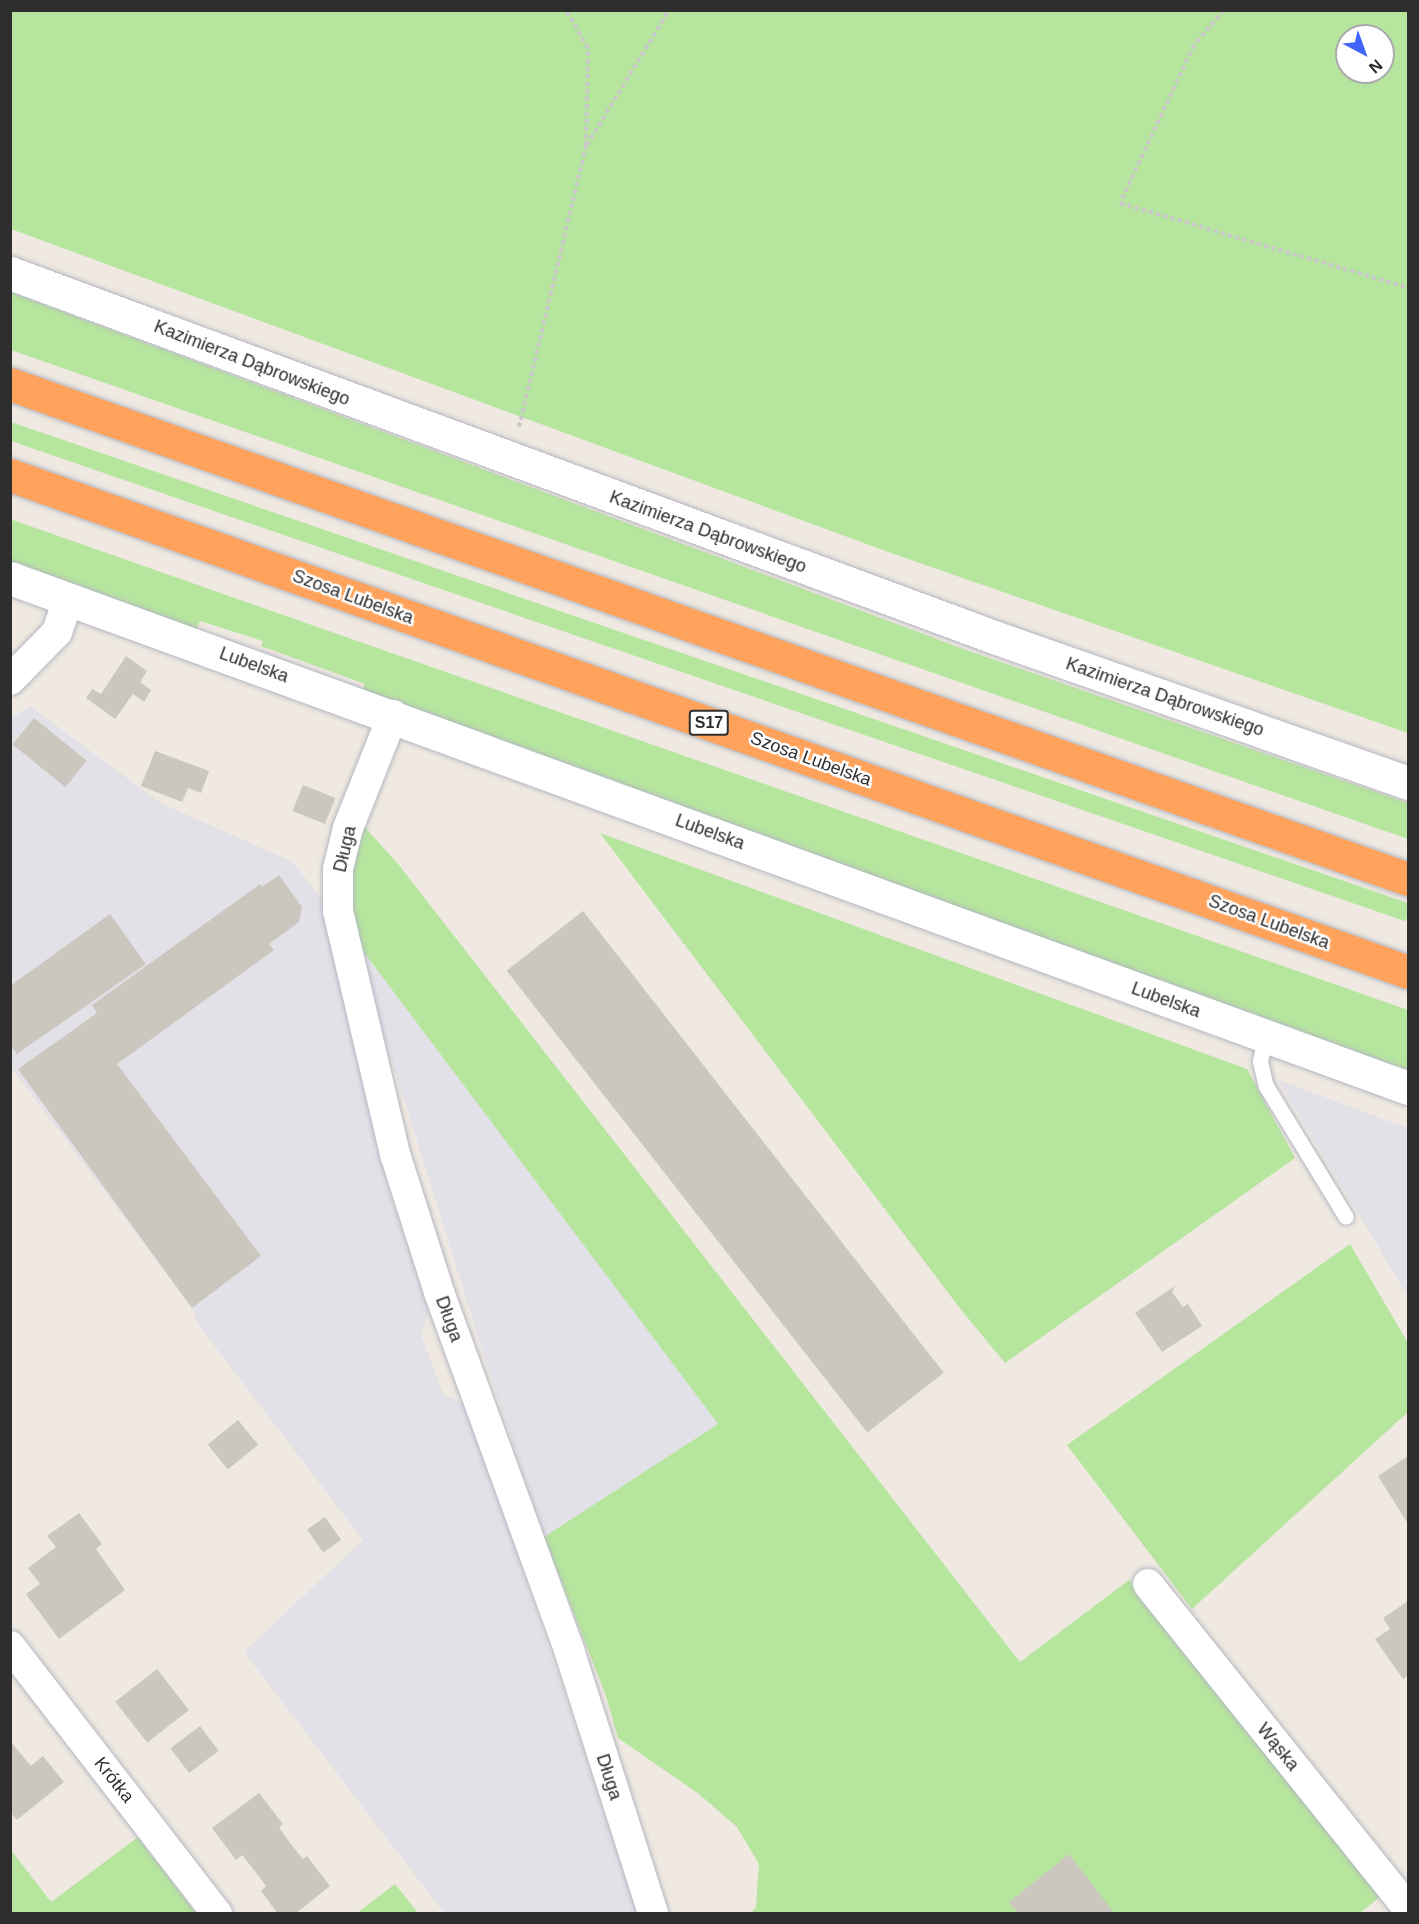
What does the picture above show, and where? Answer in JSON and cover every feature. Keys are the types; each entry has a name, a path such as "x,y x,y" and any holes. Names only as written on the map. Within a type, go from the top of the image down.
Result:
{"highway":[{"path":"10,384 1408,879"},
{"name":"Szosa Lubelska","path":"10,475 1408,972"}],"street":[{"name":"Kazimierza Dąbrowskiego","path":"10,273 508,459 1408,783"},
{"name":"Lubelska","path":"10,578 393,715 1408,1088"},
{"path":"10,680 57,632 68,600"},
{"name":"Długa","path":"393,715 348,828 338,869 338,911 402,1176 440,1295 568,1650 653,1914"},
{"name":"Wąska","path":"1148,1584 1408,1910"},
{"name":"Krótka","path":"10,1646 217,1914"}],"lane":[{"path":"1265,1037 1260,1061 1266,1086 1346,1217"}],"path":[{"path":"508,459 522,420 586,146 588,48 566,10"},
{"path":"586,146 669,10"},
{"path":"1224,10 1194,45 1120,203 1408,288"}],"shaded area":[{"path":"30,706 162,804 293,862 323,901 392,1175 385,1180 429,1312 421,1334 443,1394 467,1406 638,1913 444,1913 244,1652 363,1540 197,1323 192,1308 11,1067 11,718"},
{"path":"354,939 718,1424 544,1537 478,1337"},
{"path":"1278,1080 1408,1128 1408,1297 1369,1231"}],"green space":[{"path":"10,11 1408,11 1408,733 891,553 11,229"},
{"path":"10,292 966,650 1408,803 1408,839 11,350"},
{"path":"11,422 1408,903 1405,921 10,441"},
{"path":"10,519 1408,1010 1408,1070 1021,934 362,692 365,684 261,646 263,641 200,621 196,630 11,562"},
{"path":"362,824 398,864 1020,1662 1129,1580 1382,1895 1359,1914 751,1913 756,1907 759,1864 737,1827 699,1794 618,1738 606,1696 544,1537 718,1424 354,939 348,897"},
{"path":"600,833 1247,1069 1295,1158 1005,1363 962,1311"},
{"path":"1350,1244 1408,1343 1408,1412 1192,1609 1067,1445"},
{"path":"138,1837 196,1913 11,1913 11,1850 51,1902"},
{"path":"395,1884 418,1913 357,1913"}],"building":[{"path":"126,656 147,671 140,682 151,690 144,702 133,694 115,719 86,698 92,689 101,694"},
{"path":"34,718 87,761 65,787 13,744"},
{"path":"155,751 209,771 201,793 188,788 182,802 141,786"},
{"path":"303,785 335,798 325,824 293,811"},
{"path":"279,875 302,907 299,922 269,944 274,950 117,1064 261,1256 192,1308 18,1069 97,1013 92,1005 260,884 262,887"},
{"path":"583,911 944,1373 867,1432 507,971"},
{"path":"110,914 146,964 17,1054 10,1045 10,986"},
{"path":"1175,1286 1172,1292 1183,1307 1188,1304 1202,1326 1162,1352 1135,1313"},
{"path":"238,1420 258,1445 228,1469 208,1445"},
{"path":"1408,1456 1408,1524 1378,1476"},
{"path":"79,1513 102,1544 96,1549 125,1590 59,1639 26,1594 40,1584 28,1568 56,1547 47,1536"},
{"path":"325,1517 341,1540 323,1553 307,1530"},
{"path":"1408,1601 1408,1676 1403,1679 1375,1639 1390,1629 1383,1618"},
{"path":"157,1669 189,1710 147,1743 115,1702"},
{"path":"200,1726 219,1751 189,1773 170,1748"},
{"path":"10,1741 31,1766 43,1756 64,1782 17,1820 10,1812"},
{"path":"259,1793 283,1824 279,1827 290,1843 303,1859 307,1856 330,1886 295,1914 278,1914 261,1891 266,1886 254,1870 242,1855 236,1860 212,1828"},
{"path":"1069,1854 1115,1914 1018,1914 1009,1902"}]}
